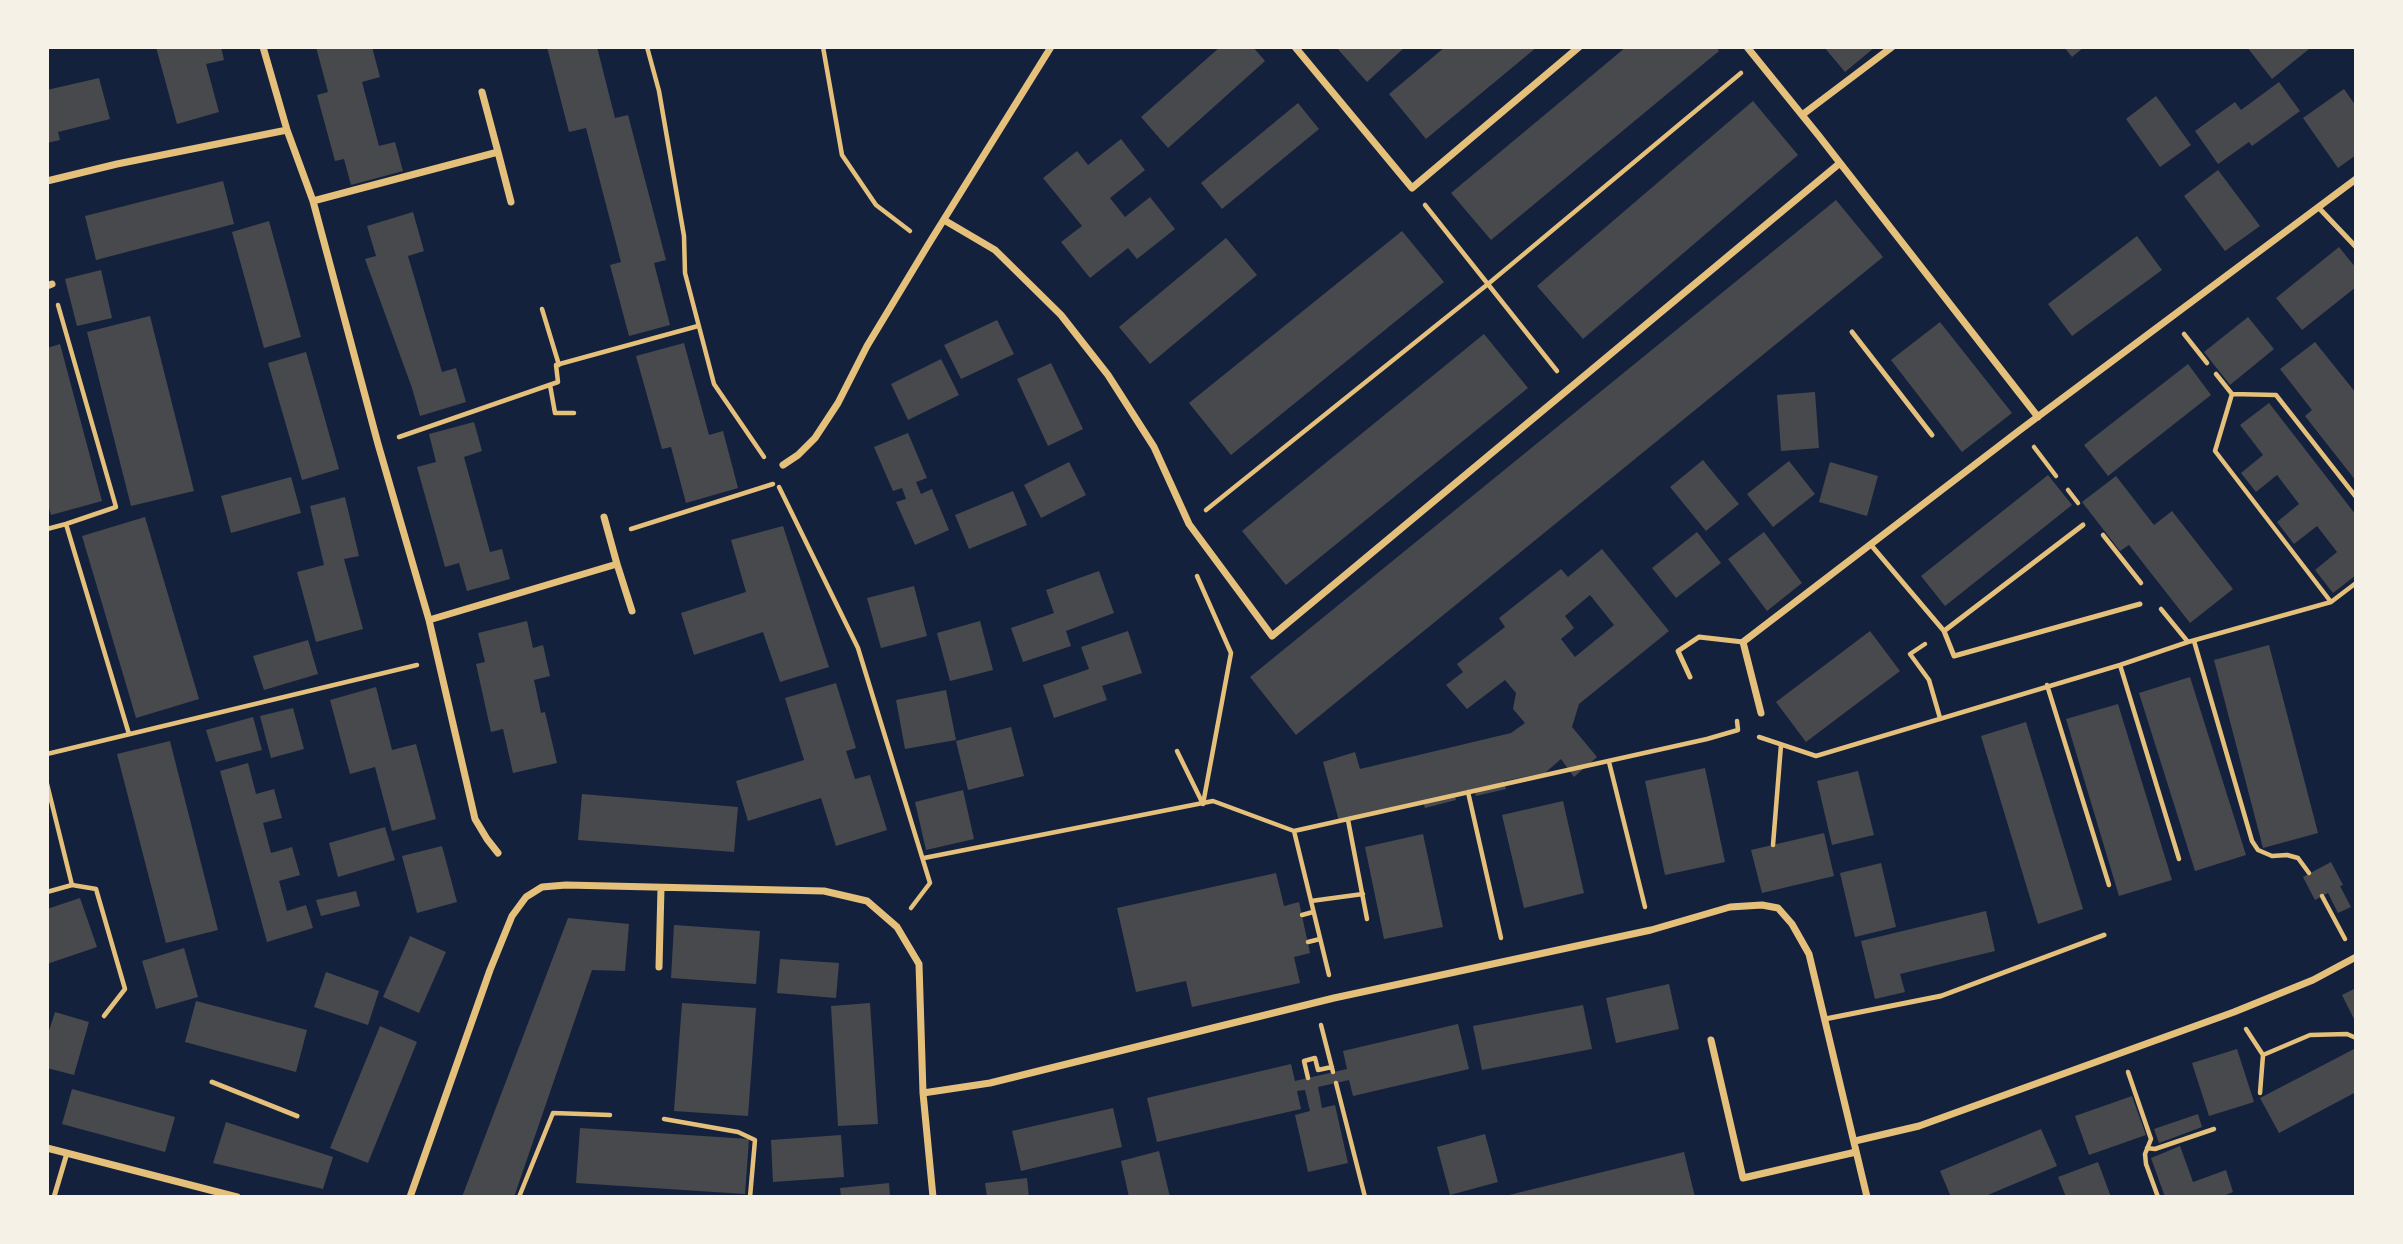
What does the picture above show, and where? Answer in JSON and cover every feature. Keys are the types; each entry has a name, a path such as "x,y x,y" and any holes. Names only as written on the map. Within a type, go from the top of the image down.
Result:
{"street":[{"path":"263,47 287,130 313,201 429,620 475,819 498,853"},
{"path":"783,465 815,438 838,403 867,346 1051,47"},
{"path":"1295,47 1412,188 1579,47"},
{"path":"1748,47 2038,417"},
{"path":"1802,115 1892,47"},
{"path":"482,92 511,202"},
{"path":"47,181 287,130"},
{"path":"313,201 498,152"},
{"path":"944,220 995,250 1061,315 1108,375 1154,447 1189,524 1272,636 1840,163"},
{"path":"1761,713 1743,642 2020,430 2356,179"},
{"path":"604,517 632,611"},
{"path":"429,620 617,564"},
{"path":"410,1197 490,970 512,916 526,897 542,887 566,885 824,891 866,901 897,927 919,964 923,1093 933,1197"},
{"path":"659,967 661,888"},
{"path":"923,1093 990,1083 1334,998 1651,930 1730,907 1762,905 1778,908 1792,924 1809,954 1867,1197"},
{"path":"1855,1141 1919,1126 2234,1012 2313,980 2355,958"},
{"path":"1711,1040 1743,1178 1856,1152"},
{"path":"47,1148 237,1197"}],"lane":[{"path":"2318,207 2356,247"},
{"path":"1852,332 1932,435"},
{"path":"1944,631 2083,525"},
{"path":"1871,545 1944,631 1954,656 2140,604"},
{"path":"1690,677 1678,651 1699,637 1743,642"},
{"path":"1825,1019 1941,996 2104,935"},
{"path":"212,1082 297,1116"},
{"path":"54,1197 67,1153"}],"path":[{"path":"647,47 659,91 684,236 685,273 714,384 764,458"},
{"path":"823,47 842,155 876,205 928,245"},
{"path":"1189,524 1488,284 1757,60"},
{"path":"1412,188 1571,388"},
{"path":"47,529 116,507 49,285"},
{"path":"542,309 559,365"},
{"path":"2171,317 2207,363"},
{"path":"379,444 558,382 556,365 698,326"},
{"path":"2216,374 2232,394"},
{"path":"550,385 555,413 574,413"},
{"path":"2232,394 2276,395 2356,497"},
{"path":"2232,394 2216,451 2331,602"},
{"path":"2020,430 2056,476"},
{"path":"609,535 777,483 858,648 924,858 930,883 897,927"},
{"path":"2068,490 2085,512"},
{"path":"66,524 129,734"},
{"path":"2102,534 2145,588"},
{"path":"1192,566 1231,653 1203,804"},
{"path":"924,858 1213,801 1294,831 1609,762 1738,729 1816,756 2120,665 2191,641 2331,602 2356,583"},
{"path":"2153,599 2191,641 2252,841 2258,850 2272,856 2287,855 2298,858 2309,873"},
{"path":"1940,718 1929,680 1910,654 1944,631"},
{"path":"47,754 439,660"},
{"path":"2120,665 2179,859"},
{"path":"2047,685 2109,885"},
{"path":"1773,845 1781,745"},
{"path":"1177,751 1203,804"},
{"path":"1609,762 1651,930"},
{"path":"47,784 72,885"},
{"path":"1468,792 1506,962"},
{"path":"1348,820 1367,919"},
{"path":"1294,831 1334,998"},
{"path":"47,891 72,885 96,889 125,989 103,1016"},
{"path":"1311,901 1363,894"},
{"path":"2322,897 2355,958"},
{"path":"1302,915 1313,912"},
{"path":"1308,942 1320,939"},
{"path":"1308,1078 1304,1061 1315,1058 1318,1070 1332,1069 1316,1003"},
{"path":"2260,1093 2263,1055 2310,1035 2347,1034 2356,1038"},
{"path":"2120,1052 2151,1139 2147,1148 2146,1164 2158,1197"},
{"path":"1336,1083 1365,1197"},
{"path":"519,1197 553,1113 610,1115"},
{"path":"664,1119 738,1132 755,1140 750,1197"},
{"path":"2147,1148 2155,1149 2214,1129"}],"building":[{"path":"156,47 221,47 224,60 206,64 219,112 177,124"},
{"path":"316,47 372,47 380,77 362,82 379,146 395,142 403,171 351,185 344,159 335,161 317,95 328,92"},
{"path":"547,47 597,47 615,118 628,115 666,260 654,263 670,325 629,336 610,265 621,262 586,128 569,132"},
{"path":"1220,47 1253,47 1265,61 1168,148 1141,117"},
{"path":"1336,47 1405,47 1367,82"},
{"path":"1445,47 1537,47 1426,139 1389,94"},
{"path":"1626,47 1716,47 1719,51 1491,240 1451,193"},
{"path":"1824,47 1875,47 1845,72"},
{"path":"2064,47 2084,47 2072,57"},
{"path":"2247,47 2308,47 2309,49 2272,79"},
{"path":"99,78 110,119 58,132 60,140 47,143 47,90"},
{"path":"2279,82 2300,111 2252,146 2249,142 2218,164 2195,131 2235,102 2241,110"},
{"path":"2344,89 2356,106 2356,155 2338,168 2303,118"},
{"path":"2156,96 2191,145 2160,167 2126,119"},
{"path":"1753,101 1798,155 1583,339 1537,286"},
{"path":"1298,103 1319,129 1222,209 1201,183"},
{"path":"1121,139 1145,170 1110,198 1125,217 1150,197 1175,229 1137,259 1128,248 1090,278 1061,242 1082,226 1043,178 1077,151 1088,165"},
{"path":"2218,170 2260,226 2225,251 2184,196"},
{"path":"223,181 234,224 96,260 85,216"},
{"path":"1836,200 1883,257 1296,735 1250,677"},
{"path":"413,212 424,251 408,256 442,372 456,368 466,402 420,416 365,259 376,256 367,226"},
{"path":"269,221 301,337 264,348 232,232"},
{"path":"1402,231 1444,282 1231,455 1189,403"},
{"path":"2137,236 2162,270 2072,336 2048,304"},
{"path":"1226,238 1257,275 1150,364 1119,327"},
{"path":"2339,247 2356,268 2356,287 2302,330 2276,298"},
{"path":"101,270 112,318 77,326 65,279"},
{"path":"150,316 194,491 131,506 87,332"},
{"path":"2248,317 2274,349 2230,385 2204,352"},
{"path":"997,320 1014,354 961,379 944,345"},
{"path":"1940,322 2012,413 1962,452 1891,360"},
{"path":"1484,334 1528,388 1286,585 1242,531"},
{"path":"2315,342 2356,393 2356,481 2305,416 2312,410 2280,369"},
{"path":"684,343 709,435 723,431 738,488 686,503 671,447 662,449 636,356"},
{"path":"60,344 102,501 51,515 47,502 47,348"},
{"path":"306,352 339,469 302,480 268,363"},
{"path":"941,359 959,395 908,420 891,384"},
{"path":"1051,363 1083,429 1048,446 1017,379"},
{"path":"2188,364 2211,395 2108,476 2084,445"},
{"path":"1815,392 1819,448 1781,451 1777,395"},
{"path":"2269,403 2356,515 2356,575 2333,593 2315,570 2337,552 2317,526 2294,544 2277,522 2299,504 2277,475 2256,492 2241,473 2263,455 2240,425"},
{"path":"474,422 482,451 464,457 490,552 502,549 510,579 467,591 459,563 445,567 417,467 436,462 429,434"},
{"path":"908,433 927,478 916,482 921,494 932,489 949,530 915,545 896,502 906,499 902,488 893,491 874,447"},
{"path":"1703,460 1739,504 1706,531 1670,487"},
{"path":"1789,461 1815,494 1773,527 1747,494"},
{"path":"1069,462 1086,495 1041,518 1024,485"},
{"path":"1830,462 1878,476 1867,516 1819,502"},
{"path":"2048,475 2072,505 1945,606 1921,576"},
{"path":"2116,476 2154,525 2172,511 2233,589 2190,623 2129,545 2120,551 2082,502"},
{"path":"291,477 301,513 231,533 221,496"},
{"path":"1013,491 1027,525 969,549 955,515"},
{"path":"345,497 359,556 344,559 363,629 316,642 297,572 324,565 310,506"},
{"path":"145,517 199,699 136,718 82,536"},
{"path":"783,526 829,667 780,682 763,632 694,655 681,613 746,592 731,540"},
{"path":"1697,532 1721,563 1676,598 1652,568"},
{"path":"1764,532 1802,583 1767,611 1728,559"},
{"path":"1602,549 1669,631 1579,704 1572,727 1597,757 1574,777 1561,759 1545,773 1504,781 1506,789 1476,796 1474,789 1454,793 1456,800 1425,808 1423,801 1339,821 1323,762 1355,752 1360,769 1511,733 1525,723 1513,709 1516,693 1505,680 1467,709 1446,685 1463,672 1457,664 1505,627 1499,618 1561,569 1568,577","holes":["1590,595 1614,625 1575,657 1561,639 1574,628 1565,616"]},
{"path":"1099,571 1114,613 1066,631 1071,646 1023,662 1011,628 1054,613 1046,590"},
{"path":"914,586 927,636 881,648 867,598"},
{"path":"527,621 533,648 543,645 550,676 534,680 557,763 513,773 503,729 491,732 476,664 485,662 478,633"},
{"path":"980,621 993,670 950,681 937,633"},
{"path":"1128,631 1142,673 1102,686 1107,700 1054,718 1043,685 1089,669 1081,647"},
{"path":"1870,631 1900,671 1806,742 1776,702"},
{"path":"308,640 318,674 264,690 253,656"},
{"path":"2269,645 2318,833 2263,848 2214,660"},
{"path":"2190,677 2246,855 2195,871 2139,693"},
{"path":"836,683 856,748 846,751 855,779 870,775 887,830 836,846 821,798 748,821 736,781 804,760 785,698"},
{"path":"376,687 392,750 416,744 436,819 392,831 375,767 350,774 330,700"},
{"path":"946,690 956,740 905,749 896,700"},
{"path":"2118,704 2172,880 2119,896 2066,719"},
{"path":"293,708 304,749 271,758 260,716"},
{"path":"253,717 262,750 216,762 206,730"},
{"path":"2026,722 2083,909 2038,924 1981,736"},
{"path":"1011,727 1024,776 968,790 956,741"},
{"path":"170,741 218,930 166,943 117,754"},
{"path":"248,763 256,794 274,789 282,818 263,823 271,853 292,847 300,875 279,881 287,911 306,905 313,928 267,942 220,771"},
{"path":"1705,768 1725,862 1665,875 1645,781"},
{"path":"1858,771 1874,835 1832,845 1817,781"},
{"path":"963,790 974,839 926,850 915,802"},
{"path":"582,794 738,807 734,852 578,840"},
{"path":"1563,801 1584,893 1524,908 1502,815"},
{"path":"385,827 395,860 338,877 329,843"},
{"path":"1824,833 1834,876 1762,893 1751,850"},
{"path":"1423,834 1443,927 1384,939 1365,847"},
{"path":"442,846 457,902 417,913 402,856"},
{"path":"2331,862 2351,907 2338,913 2328,893 2315,900 2303,877"},
{"path":"1881,863 1896,927 1855,937 1840,873"},
{"path":"1276,873 1284,906 1299,902 1310,953 1294,957 1300,983 1192,1007 1186,981 1136,992 1117,908"},
{"path":"356,891 360,906 321,916 316,900"},
{"path":"80,898 97,947 47,964 47,909"},
{"path":"1986,911 1995,951 1900,974 1905,992 1875,999 1861,941"},
{"path":"568,918 629,924 625,971 592,970 514,1197 462,1197"},
{"path":"674,925 760,931 756,984 671,978"},
{"path":"410,936 446,952 419,1013 383,997"},
{"path":"184,948 198,997 156,1009 142,961"},
{"path":"780,959 839,963 836,998 777,993"},
{"path":"326,972 379,991 368,1025 314,1007"},
{"path":"1669,984 1679,1029 1616,1043 1606,998"},
{"path":"2356,988 2356,1023 2342,995"},
{"path":"196,1001 307,1030 296,1072 185,1042"},
{"path":"682,1003 756,1008 748,1116 674,1111"},
{"path":"870,1003 878,1124 838,1126 831,1006"},
{"path":"1583,1005 1592,1049 1482,1070 1473,1026"},
{"path":"55,1012 89,1022 74,1075 47,1068 47,1037"},
{"path":"1458,1024 1469,1069 1353,1096 1349,1080 1318,1087 1322,1108 1335,1105 1348,1163 1308,1172 1295,1115 1310,1111 1305,1090 1297,1091 1301,1109 1157,1142 1147,1098 1291,1064 1295,1081 1347,1069 1343,1051"},
{"path":"380,1026 417,1042 368,1163 330,1148"},
{"path":"2356,1048 2356,1092 2279,1133 2260,1098"},
{"path":"2237,1049 2254,1102 2209,1116 2192,1063"},
{"path":"72,1089 175,1117 165,1152 62,1124"},
{"path":"2132,1096 2146,1135 2089,1155 2075,1116"},
{"path":"1113,1108 1122,1147 1021,1171 1012,1131"},
{"path":"2198,1114 2202,1127 2159,1143 2154,1129"},
{"path":"226,1122 333,1157 323,1189 213,1163"},
{"path":"580,1128 749,1139 745,1194 576,1183"},
{"path":"2041,1129 2057,1166 1983,1197 1951,1197 1940,1171"},
{"path":"1485,1134 1498,1182 1450,1195 1437,1147"},
{"path":"841,1135 844,1177 773,1182 771,1140"},
{"path":"2180,1146 2193,1182 2226,1170 2233,1192 2221,1197 2165,1197 2151,1158"},
{"path":"1159,1151 1170,1197 1129,1197 1121,1161"},
{"path":"1684,1152 1695,1197 1505,1196"},
{"path":"2098,1162 2111,1197 2066,1197 2058,1177"},
{"path":"1027,1178 1029,1197 987,1197 985,1183"},
{"path":"889,1183 890,1197 841,1197 840,1188"}]}
